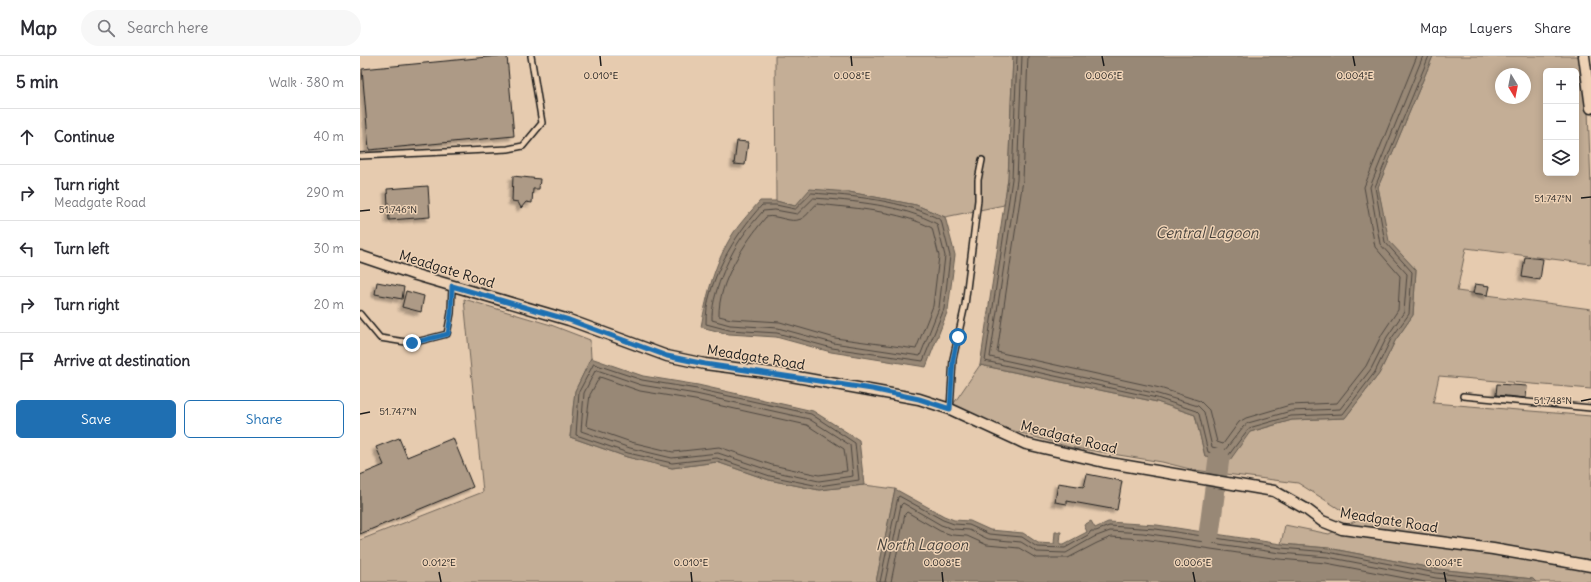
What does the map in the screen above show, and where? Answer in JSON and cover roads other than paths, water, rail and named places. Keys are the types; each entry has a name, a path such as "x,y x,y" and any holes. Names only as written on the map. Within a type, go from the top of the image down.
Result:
{"street":[{"path":"1584,56 1591,108"},
{"name":"Meadgate Road","path":"360,256 452,286 569,320 667,356 705,364 872,389 919,399 950,409 1026,444 1104,462 1274,491 1306,509 1322,521 1342,529 1493,549 1591,566"}],"lane":[{"path":"360,156 438,154 508,149 523,146 542,123 531,56"},
{"path":"950,409 953,359 965,305 978,200 978,180 982,160"},
{"path":"360,314 380,338 412,343 448,334 451,313 452,286"},
{"path":"1463,396 1591,408"}],"water":[{"name":"Central Lagoon","path":"1013,56 1433,56 1378,187 1389,241 1416,270 1413,315 1395,341 1379,374 1345,418 1292,420 1250,432 1230,460 1205,456 1195,415 1157,402 980,365 1008,179"},
{"path":"810,189 849,192 916,205 945,217 955,255 948,310 926,367 831,352 776,337 729,334 701,327 709,290 717,266 727,243 740,224 760,201 776,201 795,206"},
{"path":"591,358 643,376 698,385 813,411 859,440 864,485 819,490 769,480 717,462 672,468 627,457 570,437 575,391"},
{"name":"North Lagoon","path":"895,489 954,520 970,521 990,530 1023,533 1038,543 1054,544 1055,532 1061,532 1060,544 1064,544 1087,532 1084,525 1091,521 1095,528 1108,522 1157,525 1281,544 1328,548 1437,569 1533,579 1536,582 876,582"}],"waterway":[{"path":"1209,534 1219,458"}]}
